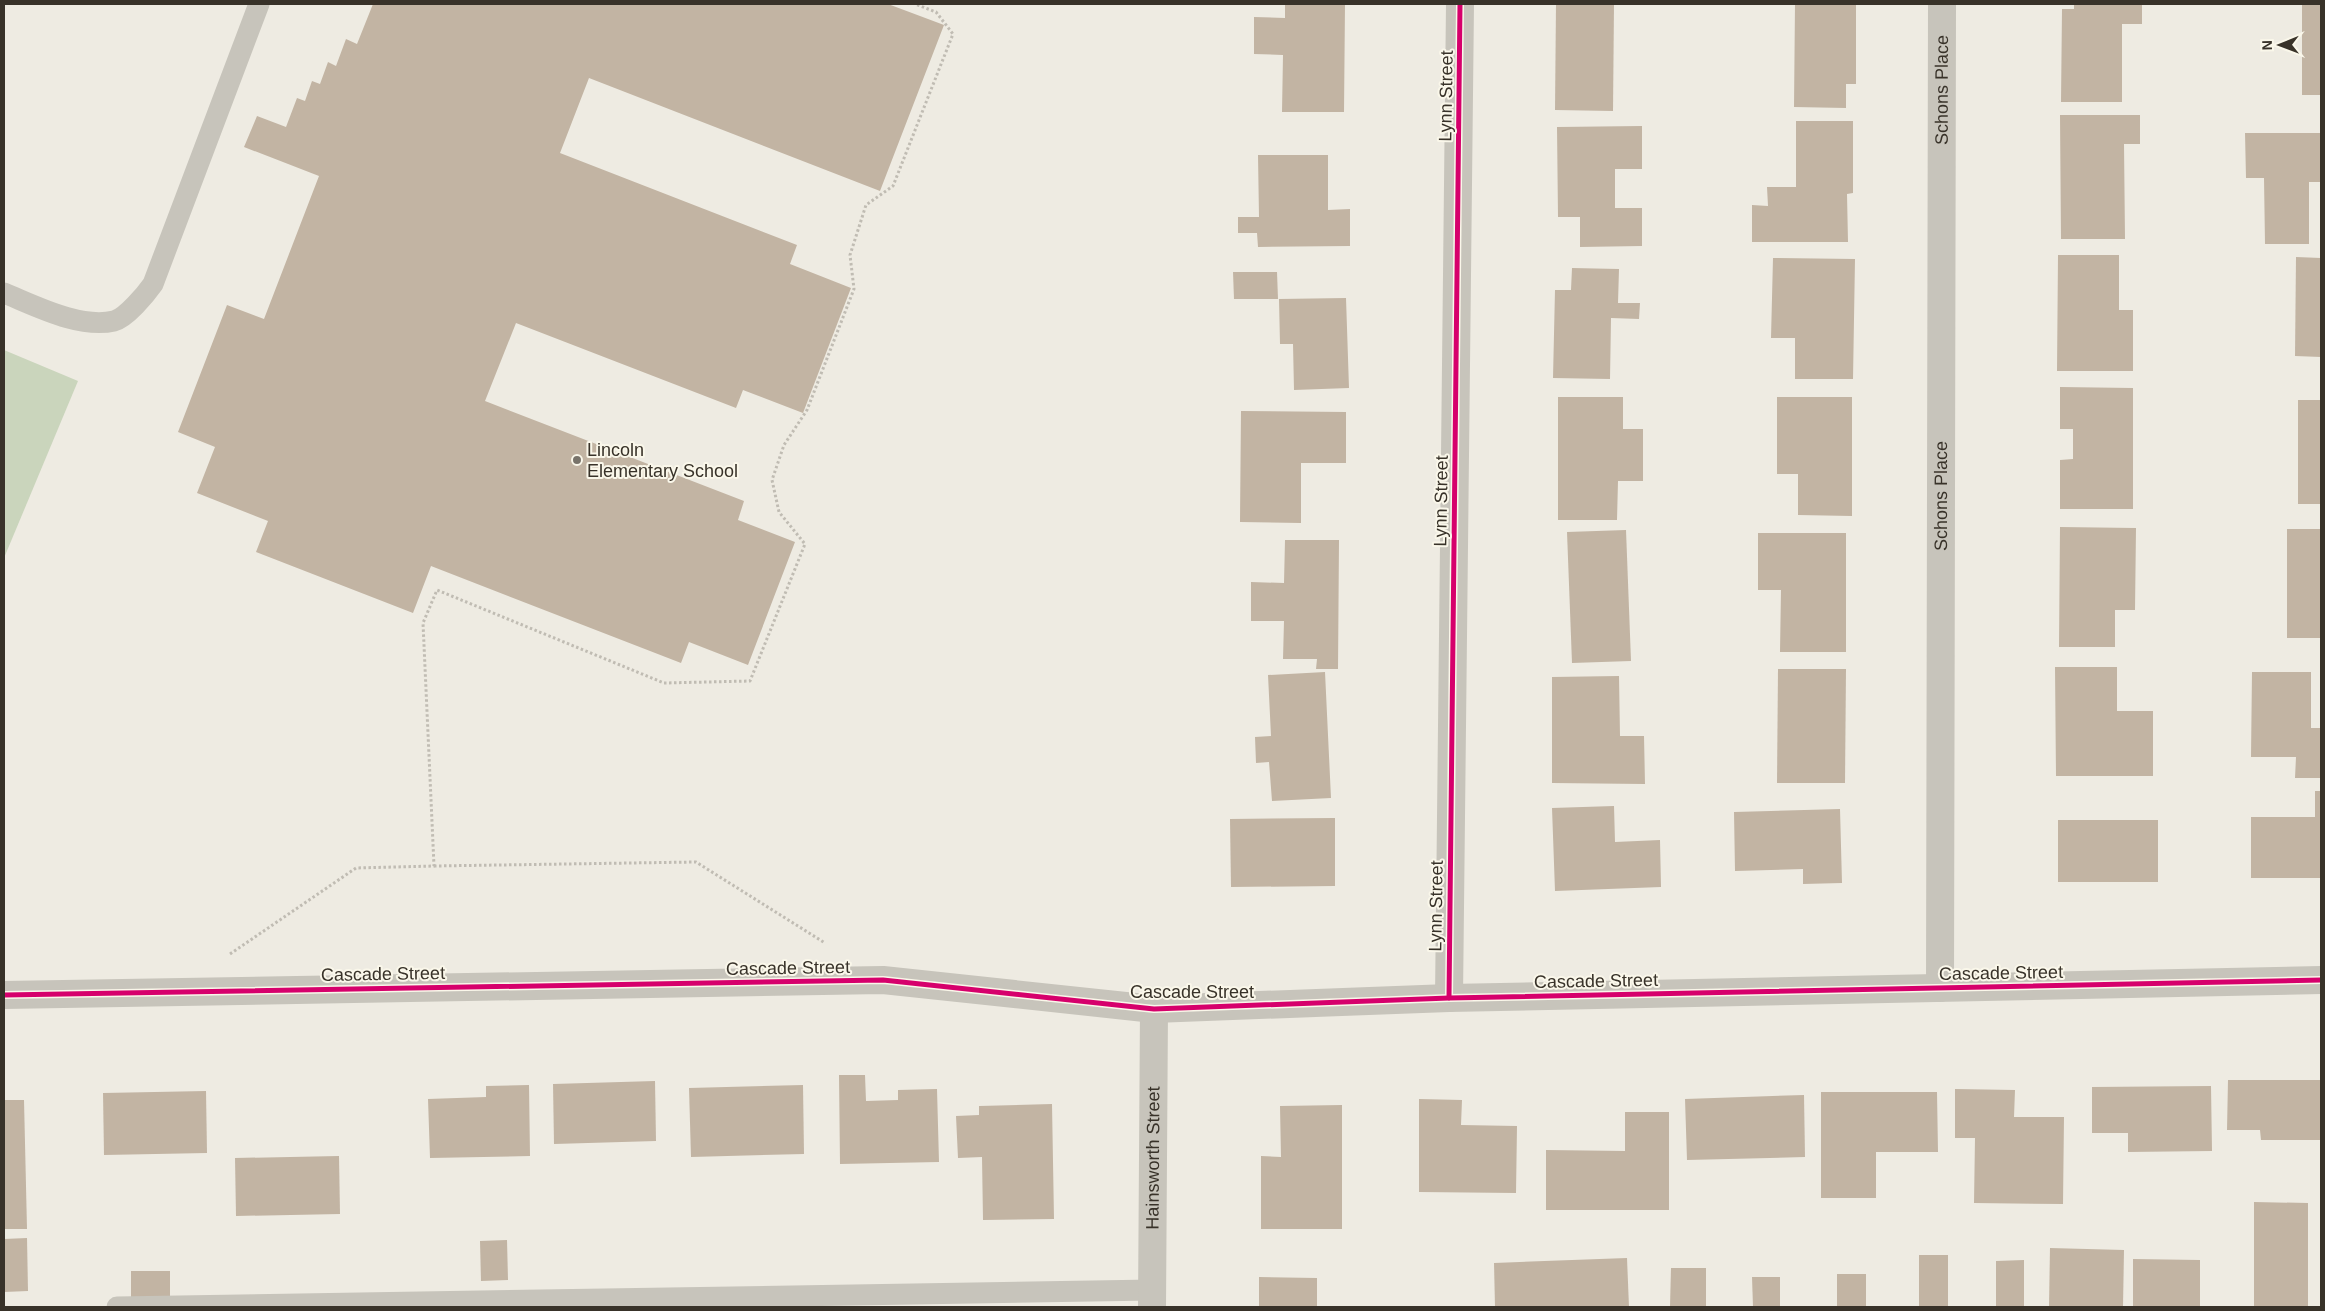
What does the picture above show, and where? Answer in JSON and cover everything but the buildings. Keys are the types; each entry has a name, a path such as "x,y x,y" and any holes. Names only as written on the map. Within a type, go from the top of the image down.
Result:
{"street":[{"name":"Lynn Street","path":"1449,998 1460,4"},
{"name":"Schons Place","path":"1940,988 1942,4"},
{"name":"Cascade Street","path":"4,995 883,980 1154,1009 1449,998 2321,980"},
{"name":"Hainsworth Street","path":"1153,1298 1154,1009"}],"lane":[{"path":"4,293 77,322 116,321 141,300 153,284 259,4"},
{"path":"116,1307 1153,1298"}],"path":[{"path":"434,866 423,623 437,590 664,683 750,681 805,544 779,512 772,480 784,445 807,410 854,289 850,255 866,205 893,186 953,34 936,12 915,4"},
{"path":"229,954 356,868 434,866 696,862 826,944"}],"green space":[{"path":"4,350 78,381 4,558"}],"cycle path":[{"path":"1449,998 1460,4"},
{"path":"4,995 883,980 1154,1009 1449,998 2321,980"}],"place":[{"name":"Lincoln Elementary School","path":"577,460"}]}
